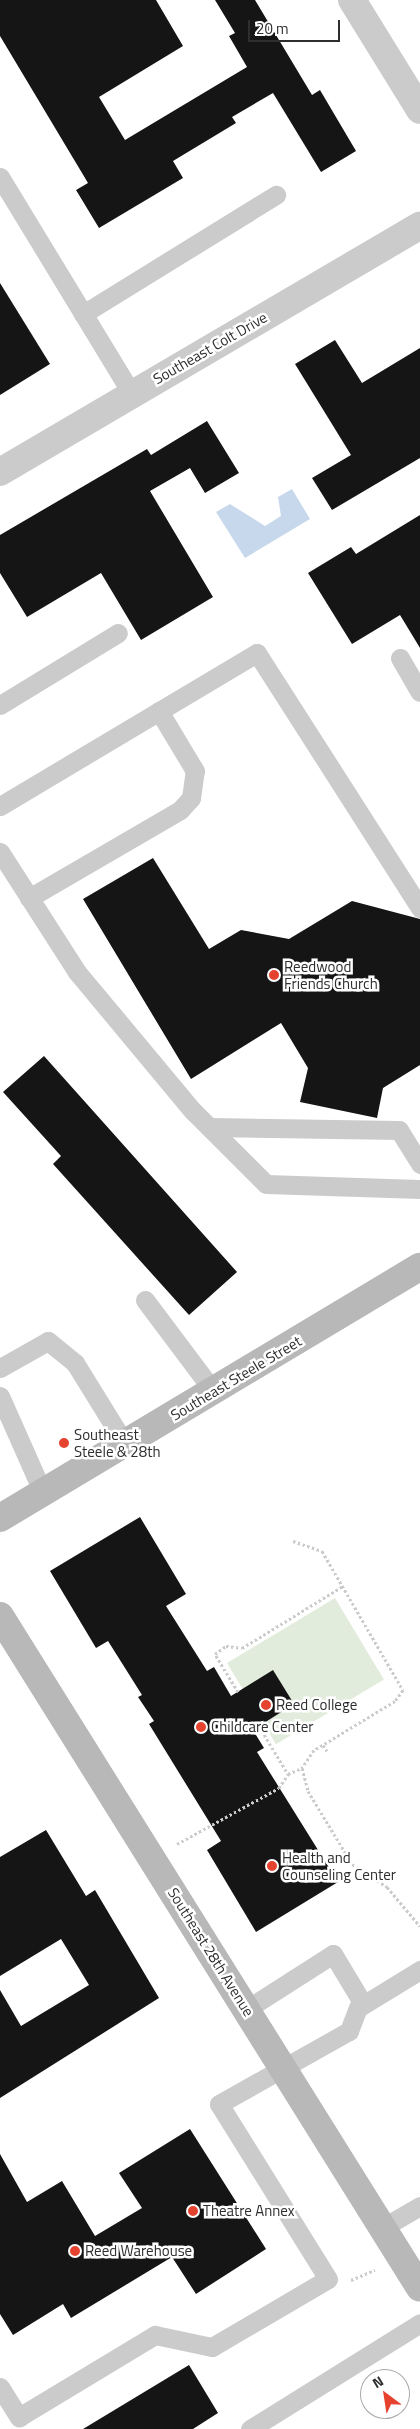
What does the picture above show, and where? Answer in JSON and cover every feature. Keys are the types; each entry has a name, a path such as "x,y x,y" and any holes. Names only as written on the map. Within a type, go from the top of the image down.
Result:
{"street":[{"path":"352,0 420,110"},
{"name":"Southeast Colt Drive","path":"0,472 420,226"},
{"name":"Southeast Steele Street","path":"0,1518 214,1392 420,1267"},
{"name":"Southeast 28th Avenue","path":"0,1616 420,2288"}],"lane":[{"path":"0,176 132,394"},
{"path":"83,314 276,195"},
{"path":"0,705 118,633"},
{"path":"0,806 257,653 420,908"},
{"path":"400,658 420,692"},
{"path":"29,898 180,810 191,798 195,772 159,711"},
{"path":"0,852 76,972 209,1126 266,1184 420,1189"},
{"path":"209,1126 399,1130 420,1164"},
{"path":"145,1300 214,1392"},
{"path":"0,1368 48,1341 75,1363 125,1444"},
{"path":"0,1396 43,1493"},
{"path":"247,2009 333,1954 364,2004"},
{"path":"0,2387 19,2417 155,2334 212,2347 328,2279 219,2104 348,2031 364,2004 420,1970"},
{"path":"382,2228 420,2206"},
{"path":"250,2429 420,2322"}],"path":[{"path":"153,1859 280,1788 288,1774 302,1768 323,1745 395,1701 403,1690 322,1551 293,1541"},
{"path":"238,1692 215,1654 226,1646 242,1648 343,1586"},
{"path":"259,1726 288,1774"},
{"path":"323,1745 327,1751"},
{"path":"302,1768 308,1791 352,1864 387,1887 420,1926"}],"green space":[{"path":"335,1598 384,1679 276,1744 227,1663"}],"water":[{"path":"292,489 310,519 245,558 216,512 230,504 265,526 281,516 278,497"}],"building":[{"path":"0,0 156,0 183,46 99,97 125,140 247,67 229,36 235,33 215,0 255,0 312,95 320,90 356,151 321,172 273,93 232,117 236,123 173,161 183,178 99,228 76,190 88,183 0,36"},
{"path":"0,283 50,364 0,395"},
{"path":"335,340 362,383 420,348 420,458 332,510 312,478 351,455 295,364"},
{"path":"207,421 239,473 205,493 190,468 150,491 213,597 141,640 101,573 27,617 0,573 0,535 147,449 151,455"},
{"path":"420,515 420,648 400,615 352,644 308,573 351,547 356,554"},
{"name":"Reedwood Friends Church","path":"153,858 209,949 241,930 289,939 352,901 420,919 420,1065 383,1088 377,1118 300,1102 308,1068 281,1023 191,1079 83,899"},
{"path":"44,1056 237,1272 189,1315 53,1164 61,1156 3,1092"},
{"path":"140,1517 186,1594 166,1606 207,1671 214,1667 231,1696 273,1670 294,1704 253,1730 264,1748 257,1752 338,1882 256,1932 207,1850 221,1841 149,1724 154,1721 138,1697 142,1695 108,1641 96,1648 50,1571"},
{"path":"46,1830 86,1896 95,1890 159,1998 0,2098 0,1990 21,2026 89,1985 61,1939 0,1976 0,1857"},
{"path":"190,2129 266,2249 196,2294 172,2257 71,2318 63,2304 13,2335 0,2314 0,2154 27,2202 62,2181 95,2236 142,2208 119,2173"},
{"path":"189,2365 218,2413 193,2429 83,2429"}],"place":[{"name":"Reedwood Friends Church","path":"274,975"},
{"name":"Southeast Steele & 28th","path":"64,1443"},
{"name":"Reed College","path":"266,1705"},
{"name":"Childcare Center","path":"201,1727"},
{"name":"Health and Counseling Center","path":"272,1866"},
{"name":"Theatre Annex","path":"193,2211"},
{"name":"Reed Warehouse","path":"75,2251"}]}
